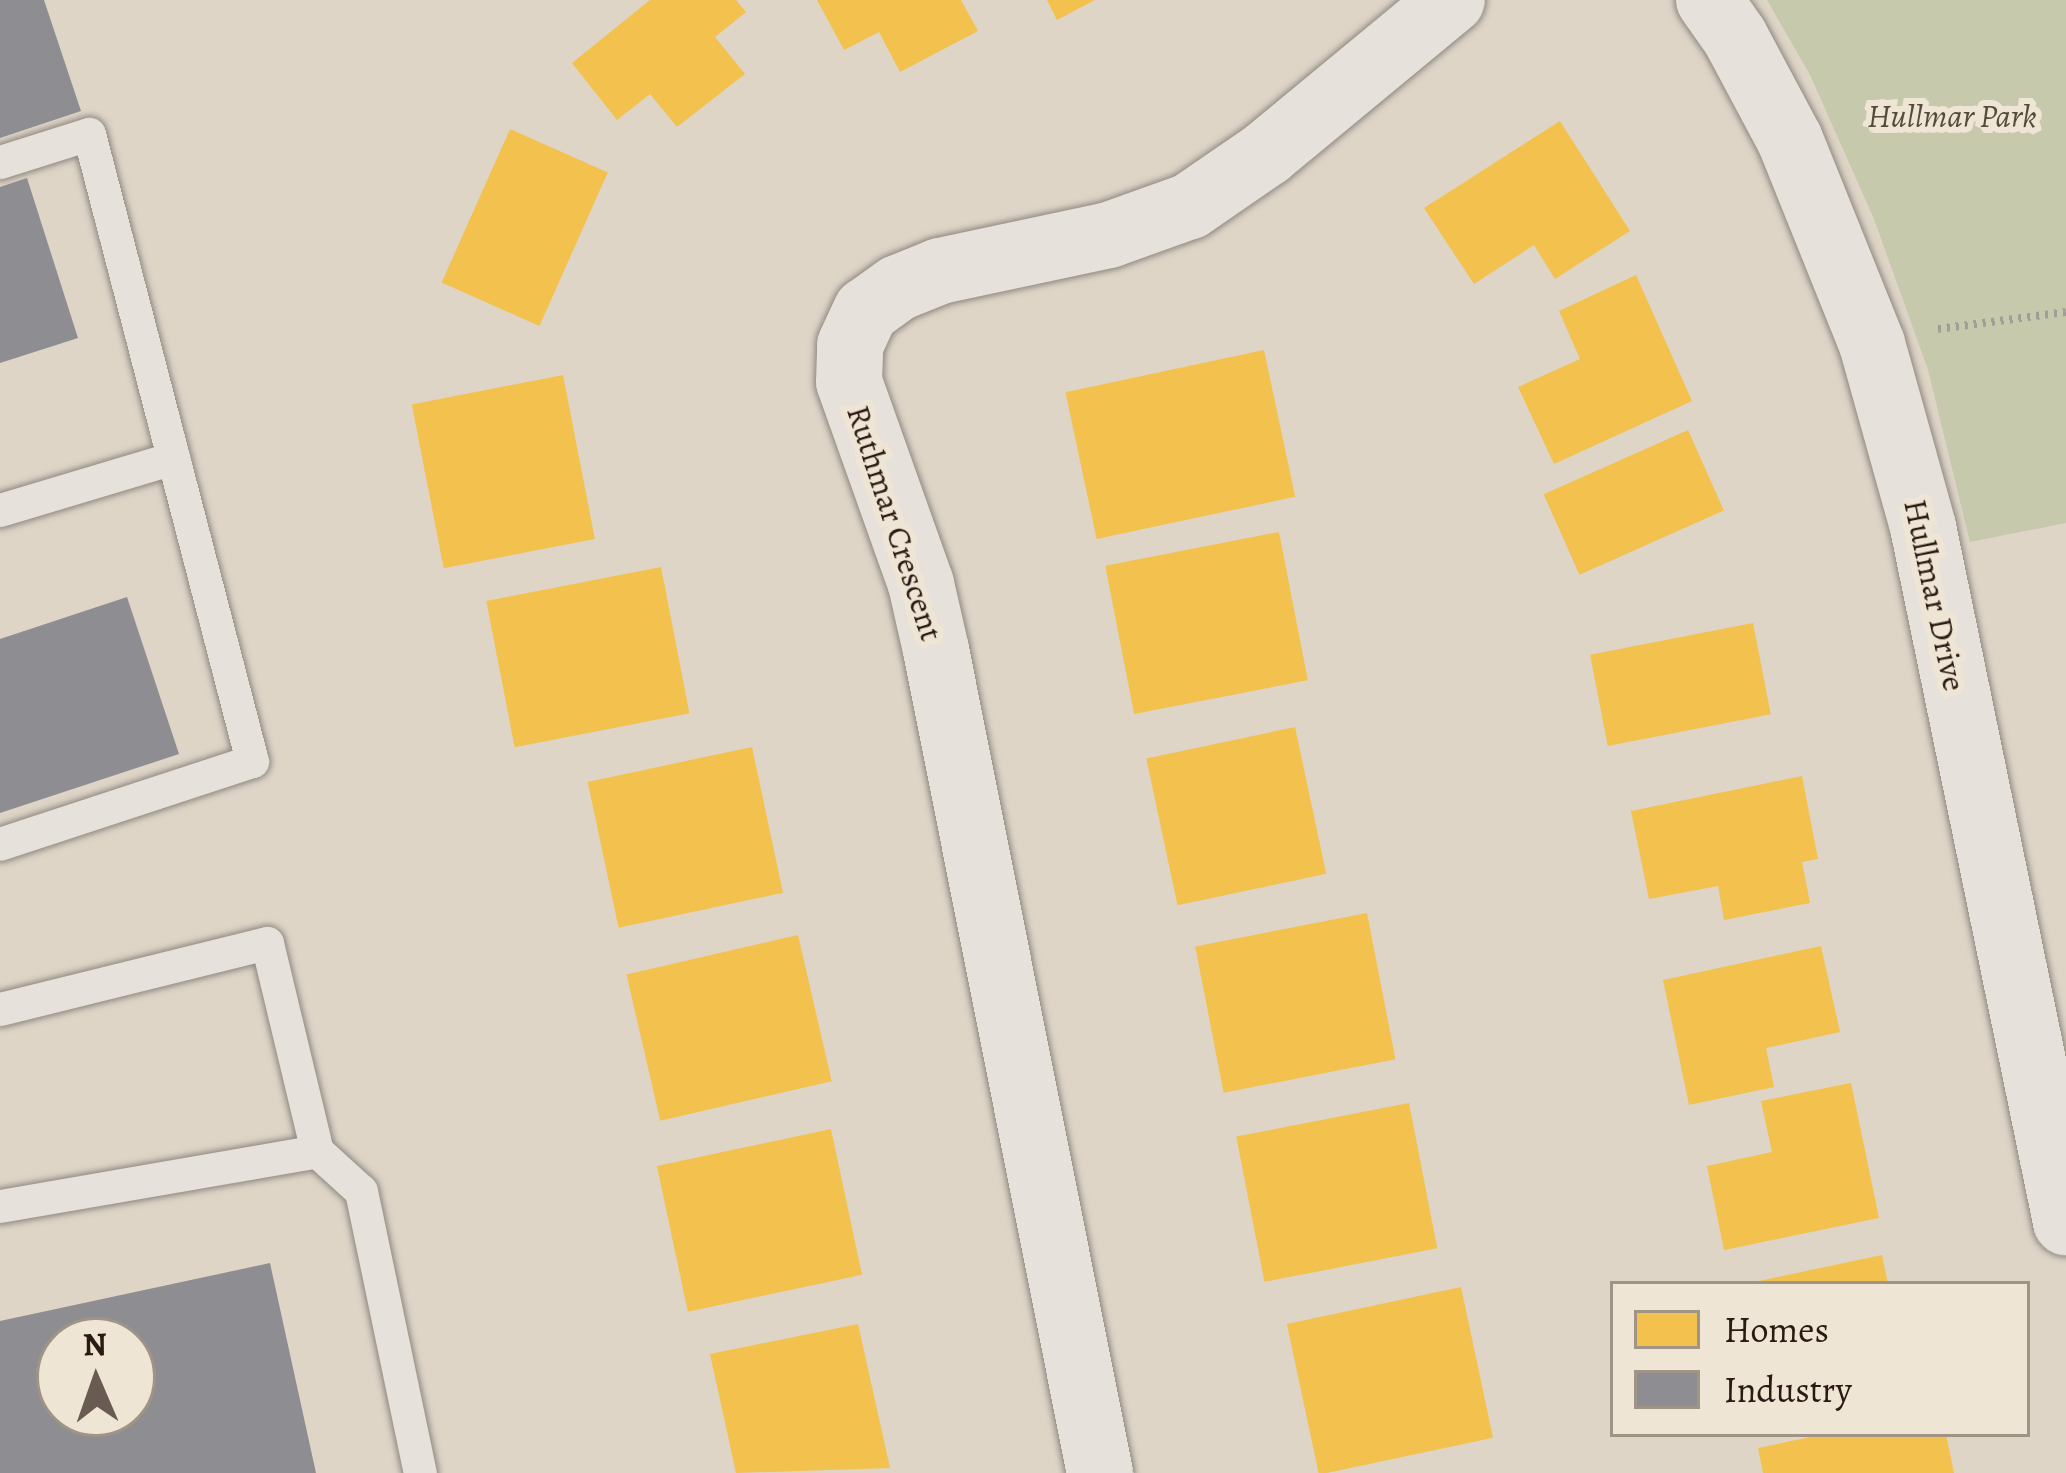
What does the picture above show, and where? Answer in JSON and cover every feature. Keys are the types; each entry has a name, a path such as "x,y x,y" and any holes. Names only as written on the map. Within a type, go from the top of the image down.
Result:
{"street":[{"name":"Ruthmar Crescent","path":"1100,1473 936,650 921,584 849,382 850,345 866,311 898,288 940,271 1108,236 1190,206 1267,153 1452,0"},
{"name":"Hullmar Drive","path":"1709,0 1736,37 1790,140 1873,344 1923,527 2066,1222"}],"lane":[{"path":"0,163 89,134 252,761 0,844"},
{"path":"0,510 173,458"},
{"path":"0,1009 267,943 317,1151 361,1191 420,1473"},
{"path":"0,1206 317,1151"}],"path":[{"path":"1873,344 1962,323 2066,312"}],"green space":[{"name":"Hullmar Park","path":"1767,0 2066,0 2066,523 1970,542 1928,370 1874,219 1810,75"}],"building: Homes":[{"path":"650,0 736,0 746,12 715,37 745,74 677,127 650,94 617,120 572,63"},
{"path":"817,0 961,0 978,31 900,72 879,32 844,50"},
{"path":"1047,0 1095,0 1057,20"},
{"path":"1560,121 1630,231 1555,279 1534,245 1474,284 1424,208"},
{"path":"510,129 608,173 539,326 442,282"},
{"path":"1636,275 1692,401 1554,464 1518,387 1580,359 1559,311"},
{"path":"1264,350 1295,497 1097,539 1065,392"},
{"path":"563,375 595,539 444,568 412,404"},
{"path":"1688,430 1724,510 1579,575 1544,494"},
{"path":"1279,532 1308,680 1134,714 1105,566"},
{"path":"661,567 689,713 515,747 486,601"},
{"path":"1753,623 1771,714 1608,746 1590,655"},
{"path":"1295,727 1326,874 1178,905 1146,759"},
{"path":"752,747 783,893 619,928 588,782"},
{"path":"1802,776 1818,859 1802,862 1810,903 1724,920 1718,886 1649,899 1631,811"},
{"path":"1367,913 1395,1059 1224,1093 1195,946"},
{"path":"798,935 832,1081 660,1121 627,975"},
{"path":"1821,946 1840,1032 1766,1048 1774,1087 1689,1105 1663,980"},
{"path":"1851,1083 1879,1218 1724,1250 1707,1166 1772,1152 1761,1101"},
{"path":"1409,1103 1437,1248 1264,1282 1236,1137"},
{"path":"831,1129 862,1275 688,1312 657,1166"},
{"path":"1882,1255 1887,1281 1759,1281"},
{"path":"1461,1287 1493,1438 1319,1473 1287,1324"},
{"path":"858,1324 890,1468 736,1473 710,1354"},
{"path":"1811,1437 1947,1437 1954,1473 1763,1473 1758,1448"}],"building: Industry":[{"path":"0,0 44,0 81,111 0,138"},
{"path":"27,178 78,338 0,363 0,187"},
{"path":"127,597 179,754 0,813 0,639"},
{"path":"270,1263 316,1473 0,1473 0,1321"}]}
